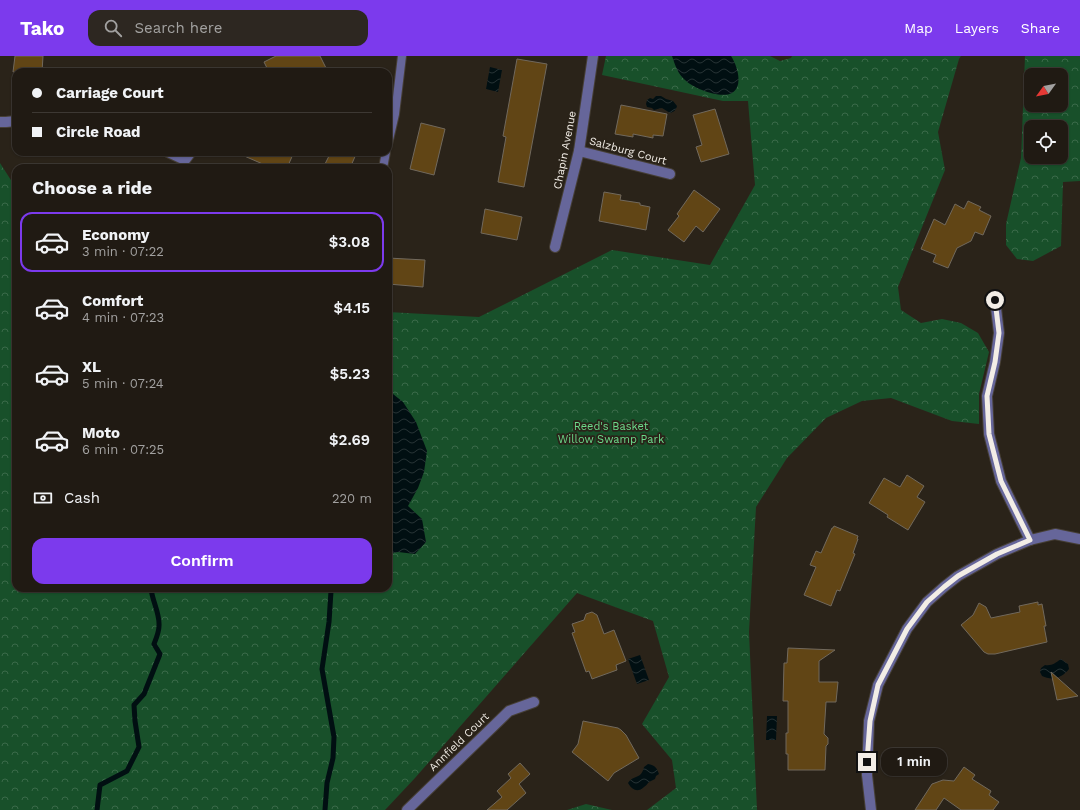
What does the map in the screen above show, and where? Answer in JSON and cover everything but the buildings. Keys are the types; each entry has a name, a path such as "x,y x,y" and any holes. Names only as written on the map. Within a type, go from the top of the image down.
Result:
{"street":[{"name":"Chapin Avenue","path":"555,247 579,151 593,56"},
{"path":"0,122 12,121"},
{"name":"Salzburg Court","path":"579,151 670,174"},
{"path":"176,156 185,160 188,156"},
{"path":"995,300 999,333 995,362 987,396 989,434 1001,481 1030,540"},
{"path":"871,810 866,775 870,721 878,685 907,629 927,602 958,576 997,554 1030,540 1055,534 1080,539"},
{"name":"Annfield Court","path":"406,810 509,711 534,702"}],"lane":[{"path":"392,109 402,56"}],"green space":[{"name":"Reed's Basket Willow Swamp Park","path":"606,56 770,56 780,61 791,58 792,56 961,56 938,132 945,170 898,287 901,310 921,323 942,319 961,323 978,333 989,352 979,394 979,424 952,421 891,398 862,401 826,418 787,458 756,507 749,632 757,810 647,810 676,788 672,760 642,724 669,677 653,621 577,593 415,778 385,810 0,810 0,163 12,182 12,592 392,592 392,312 479,317 612,250 710,265 755,185 748,101 723,101 602,75"},
{"path":"1025,56 1080,56 1080,181 1063,182 1061,246 1033,261 1017,259 1006,245 1006,224 1021,158 1024,82 1024,112 1068,112 1068,68 1025,68"},
{"path":"586,804 612,810 567,810"}],"water":[{"path":"672,56 731,56 737,70 739,81 738,86 736,90 727,95 715,94 701,90 689,83 680,75"},
{"path":"490,67 502,70 498,92 486,89"},
{"path":"656,96 661,96 673,101 677,106 675,110 670,113 662,108 654,110 647,107 647,100 650,98 653,99"},
{"path":"392,393 403,402 416,422 427,451 424,472 418,488 408,506 422,519 426,542 415,554 398,552 392,553"},
{"path":"640,655 649,680 637,684 628,659"},
{"path":"1061,659 1068,664 1069,669 1063,675 1057,678 1046,678 1042,676 1040,672 1041,668 1045,665 1053,664"},
{"path":"767,716 777,716 776,740 766,740"},
{"path":"648,764 655,767 659,774 642,789 633,789 628,783 630,780 641,774 644,767"}],"waterway":[{"path":"97,810 100,785 127,771 139,747 134,705 144,694 160,654 154,644 159,621 152,592"},
{"path":"325,810 327,783 333,758 334,737 322,669 329,622 331,592"}],"route":[{"path":"867,762 870,721 878,685 907,629 927,602 958,576 997,554 1030,540 1001,481 989,434 987,396 995,362 999,333 995,300"}]}
